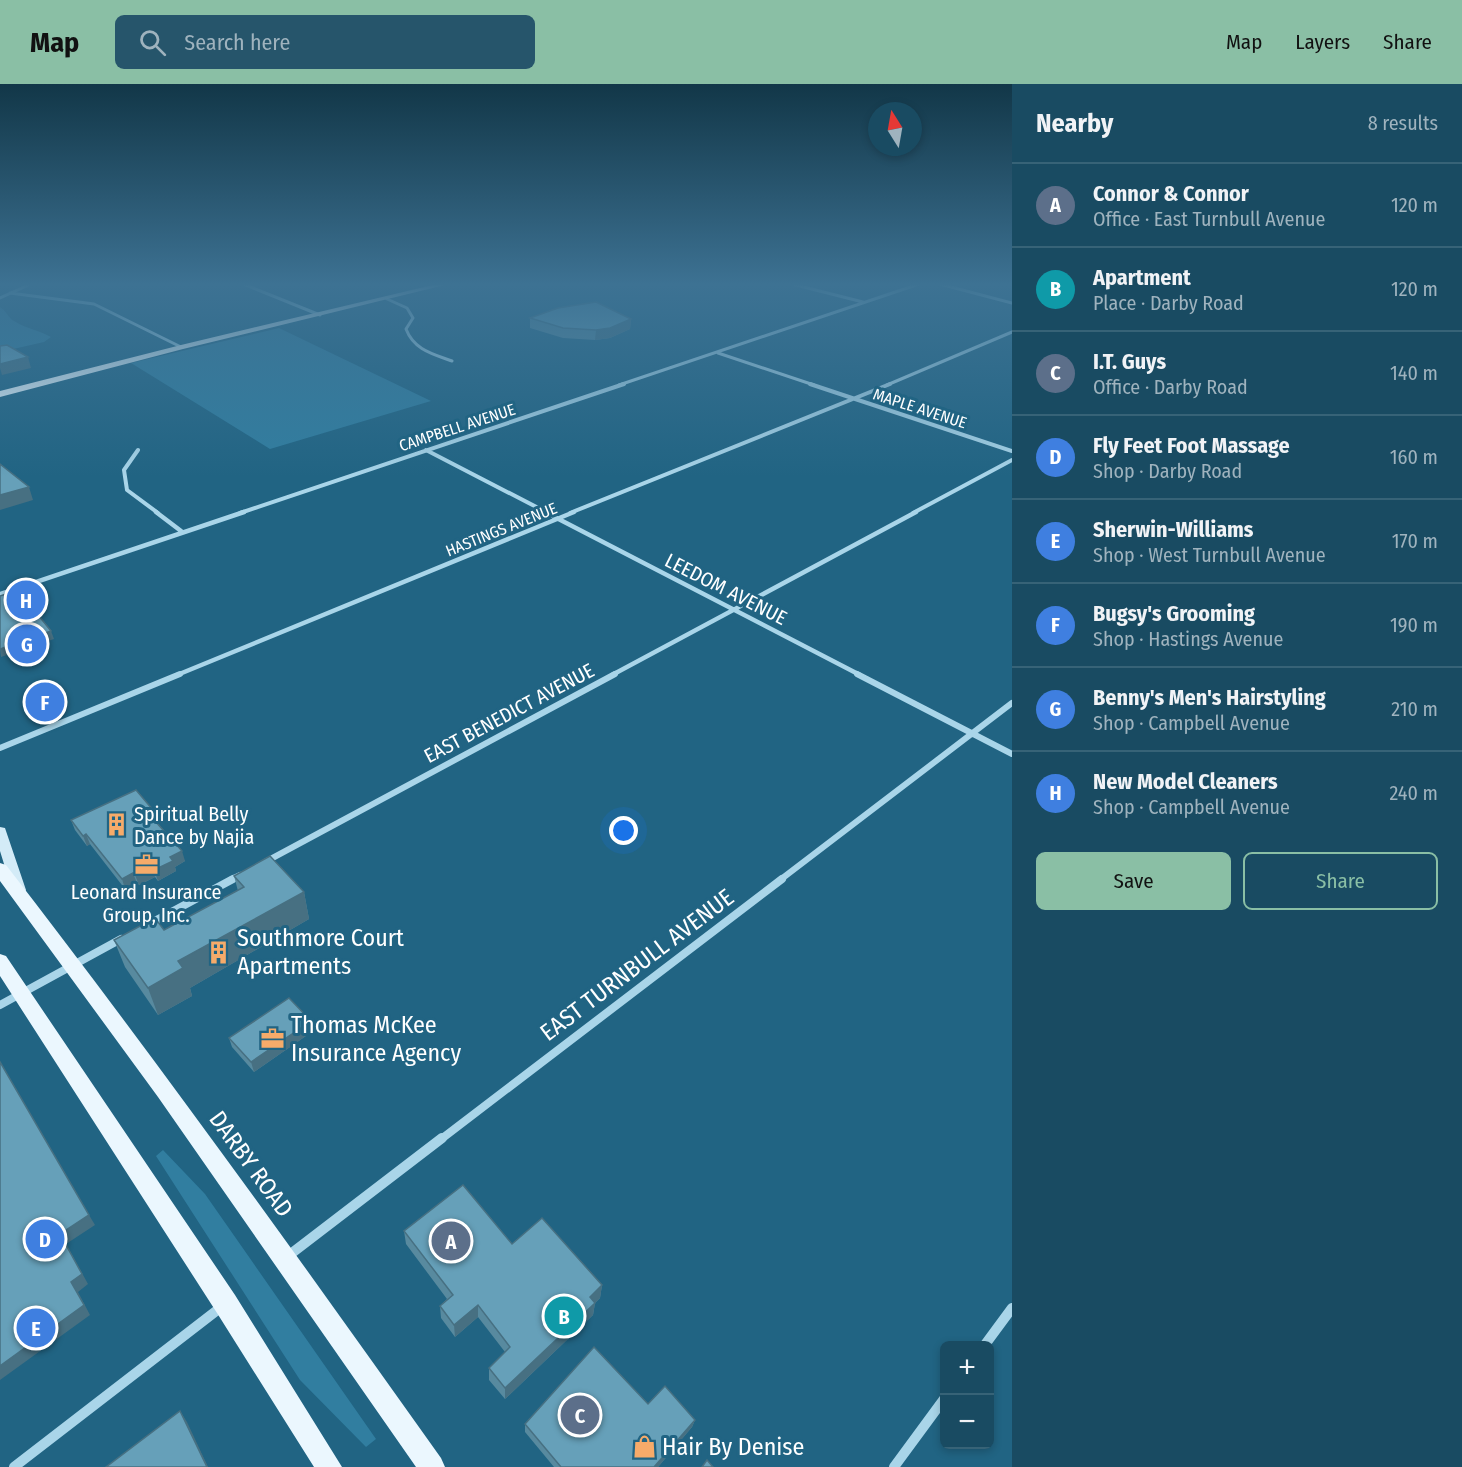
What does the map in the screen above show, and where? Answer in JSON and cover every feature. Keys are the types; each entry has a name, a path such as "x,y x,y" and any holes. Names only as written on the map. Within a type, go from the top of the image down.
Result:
{"main road":[{"path":"0,394 179,348"},
{"name":"DARBY ROAD","path":"0,869 73,965 285,1258 432,1467"},
{"path":"0,961 20,995 226,1304 329,1467"}],"street":[{"path":"418,348 452,361"},
{"name":"CAMPBELL AVENUE","path":"0,594 181,531 734,348"},
{"name":"HASTINGS AVENUE","path":"0,748 975,348"},
{"name":"MAPLE AVENUE","path":"718,353 1012,451"},
{"path":"138,450 124,470 127,490 181,531"},
{"name":"LEEDOM AVENUE","path":"426,450 1012,754"},
{"name":"EAST BENEDICT AVENUE","path":"259,865 1012,460"},
{"name":"EAST TURNBULL AVENUE","path":"285,1258 1012,703"},
{"name":"DARBY ROAD","path":"0,831 22,897"},
{"path":"142,927 248,871"},
{"path":"0,1005 132,933"},
{"path":"14,1467 226,1304"},
{"path":"988,1341 1012,1308"},
{"path":"894,1467 940,1406"}],"shaded area":[{"path":"0,348 20,348 0,352"},
{"path":"196,348 320,348 431,401 270,449 131,363"},
{"path":"163,1150 205,1194 376,1439 366,1447 300,1380 156,1156"}],"building":[{"path":"0,348 11,348 28,357 0,364"},
{"path":"0,464 29,487 0,495"},
{"path":"18,590 51,631 0,649 0,596"},
{"path":"136,790 153,810 147,812 182,851 170,857 173,861 154,870 151,867 122,879 86,834 83,836 71,820"},
{"path":"270,856 304,892 178,961 183,968 148,988 114,940 155,918 164,930 244,887 234,876"},
{"name":"Thomas McKee Insurance Agency","path":"289,998 311,1021 251,1062 229,1038"},
{"path":"0,1062 89,1215 60,1234 82,1274 71,1282 84,1305 0,1366"},
{"path":"463,1185 512,1244 542,1218 602,1285 590,1297 595,1303 505,1388 489,1368 510,1347 478,1305 454,1325 440,1306 453,1295 404,1231"},
{"path":"594,1347 648,1404 665,1386 695,1420 654,1467 561,1467 525,1424"},
{"path":"180,1411 207,1467 106,1467"},
{"path":"707,1460 713,1467 702,1467"}],"place":[{"name":"New Model Cleaners","path":"26,600"},
{"name":"Benny's Men's Hairstyling","path":"27,644"},
{"name":"Bugsy's Grooming","path":"45,702"},
{"name":"Spiritual Belly Dance by Najia","path":"116,825"},
{"name":"Leonard Insurance Group, Inc.","path":"146,864"},
{"name":"Southmore Court Apartments","path":"219,952"},
{"name":"Thomas McKee Insurance Agency","path":"273,1039"},
{"name":"Fly Feet Foot Massage","path":"45,1239"},
{"name":"Connor & Connor","path":"451,1241"},
{"name":"Apartment","path":"564,1316"},
{"name":"Sherwin-Williams","path":"36,1328"},
{"name":"I.T. Guys","path":"580,1415"},
{"name":"Hair By Denise","path":"644,1447"}]}
